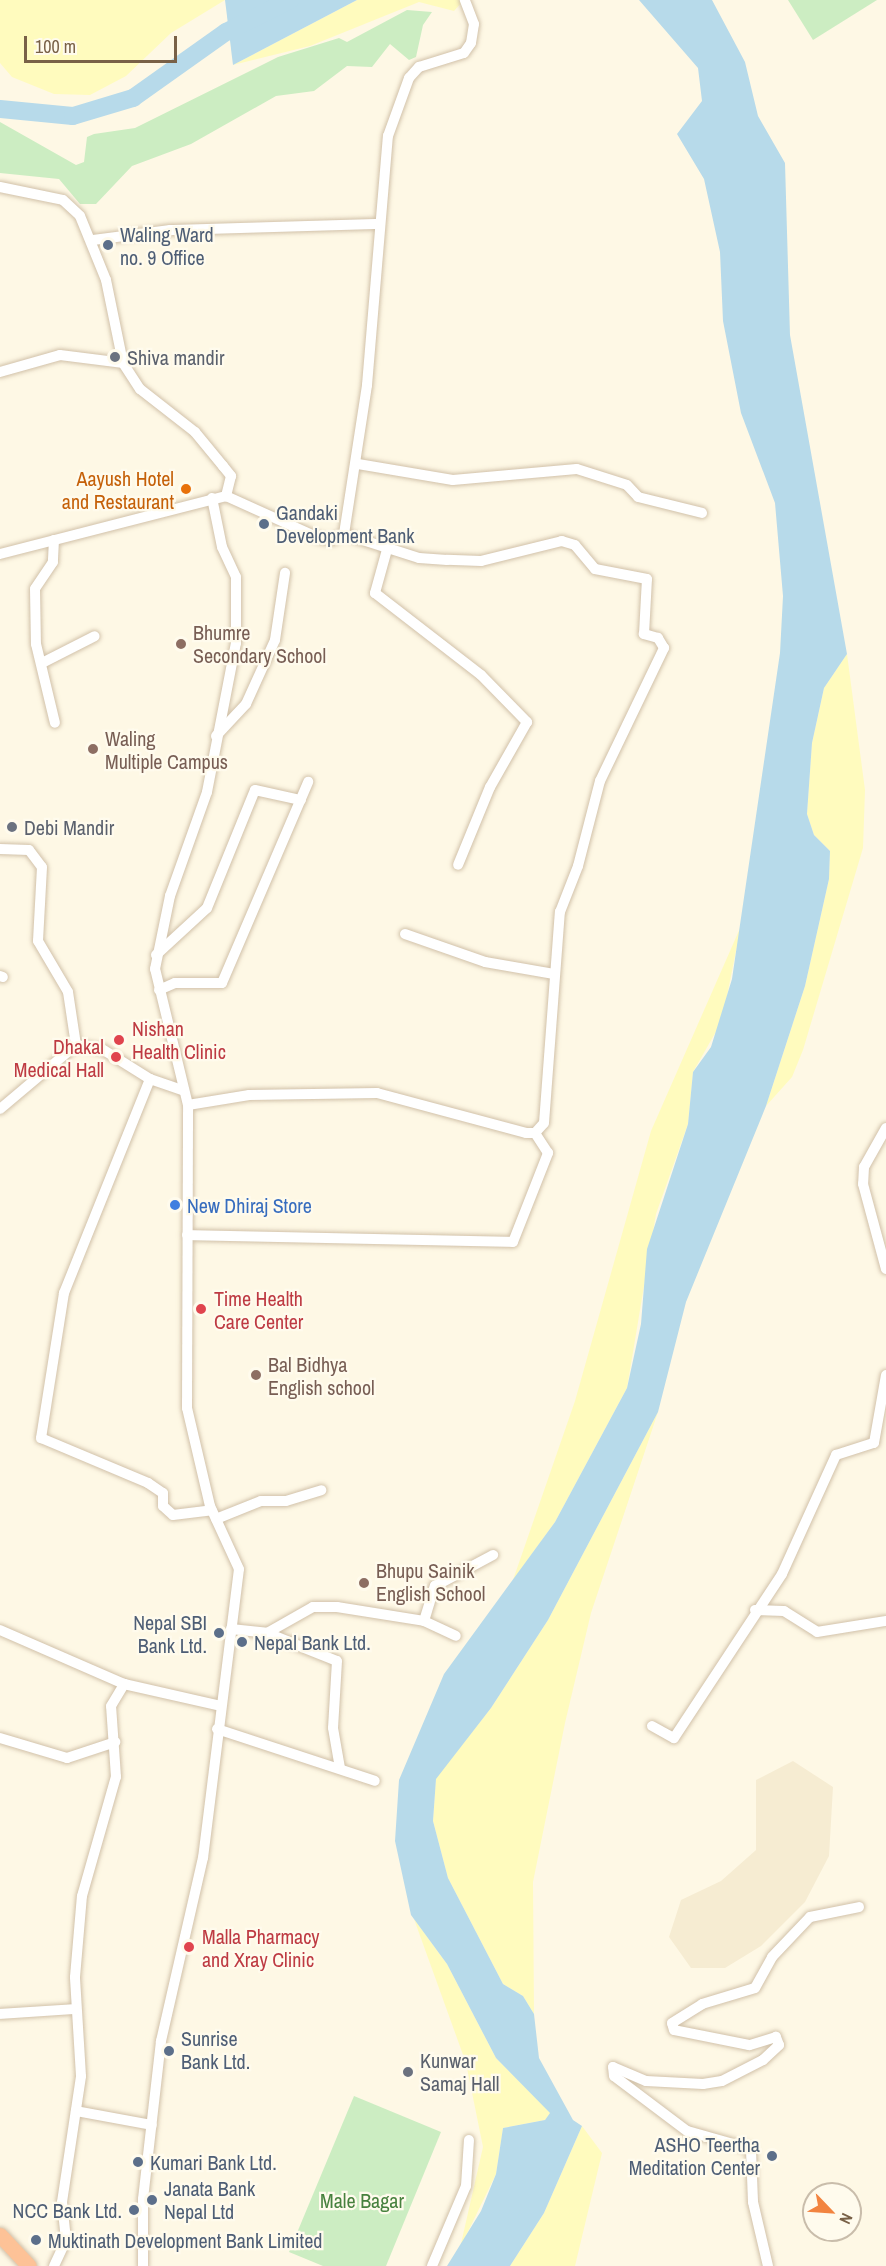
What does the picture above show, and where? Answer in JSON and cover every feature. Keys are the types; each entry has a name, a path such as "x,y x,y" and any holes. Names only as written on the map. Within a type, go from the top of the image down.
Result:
{"highway":[{"path":"0,2235 29,2266"}],"street":[{"path":"344,534 358,464 381,169 397,98 419,68 465,53 474,24 465,0"},
{"path":"0,187 63,200 93,240 123,363 140,389 195,432 231,476 226,496"},
{"path":"93,240 170,230 378,224"},
{"path":"0,372 60,355 123,363"},
{"path":"358,464 453,480 577,469 618,481 638,497 702,513"},
{"path":"0,554 226,496 310,535 332,540 344,534 388,546 419,558 481,561 562,541 575,545 595,569 647,579 644,634 658,638 664,648 600,781 578,866 560,912 554,974 549,1088 544,1123 535,1133"},
{"path":"143,2266 143,2199 162,2041 203,1858 238,1563 214,1514 188,1408 188,1105 159,990 156,955 187,842 205,799 238,608 236,577 222,547 212,498"},
{"path":"54,540 53,562 34,589 36,644 55,723"},
{"path":"388,546 375,593 481,675 527,722 490,787 458,865"},
{"path":"216,736 246,704 275,640 285,573"},
{"path":"42,663 95,636"},
{"path":"159,990 175,983 222,983 308,782"},
{"path":"156,955 207,908 255,790 301,800"},
{"path":"0,849 29,850 42,867 38,941 68,992 76,1045"},
{"path":"405,934 485,962 554,974"},
{"path":"0,1109 76,1045 102,1049 150,1079 184,1090"},
{"path":"150,1079 64,1293 41,1438 148,1483 163,1493 163,1506 173,1515 214,1514 261,1501 286,1501 321,1490"},
{"path":"187,1235 513,1242 548,1153 535,1133 378,1093 249,1095 188,1105"},
{"path":"886,1128 864,1167 863,1184 886,1269"},
{"path":"652,1726 674,1738 755,1610 782,1574 836,1455 874,1443 886,1375"},
{"path":"424,1621 435,1586 493,1555"},
{"path":"267,1633 313,1607 424,1621 456,1636"},
{"path":"755,1610 784,1611 817,1632 886,1621"},
{"path":"231,1629 267,1633 338,1661 333,1728 340,1768"},
{"path":"0,1630 124,1684 221,1706"},
{"path":"54,2266 66,2240 62,2202 81,2076 76,2010 82,1896 116,1777 111,1706 124,1684"},
{"path":"217,1729 375,1781"},
{"path":"0,1738 67,1758 115,1742"},
{"path":"768,2266 753,2202 751,2149 687,2131 614,2076 613,2067 646,2081 703,2084 722,2081 763,2060 779,2045 776,2037 749,2045 674,2030 672,2024 702,2004 755,1988 772,1957 810,1917 859,1907"},
{"path":"0,2014 76,2010"},
{"path":"76,2111 152,2125"},
{"path":"432,2266 466,2186 469,2140"}],"shaded area":[{"path":"793,1761 833,1787 829,1856 805,1902 761,1946 725,1968 691,1968 669,1937 681,1900 721,1881 756,1850 756,1780"}],"green space":[{"path":"788,0 877,0 813,40"},
{"path":"407,10 432,12 423,25 416,57 409,60 390,44 372,67 347,66 314,91 276,96 191,144 132,166 96,204 80,204 59,179 0,173 0,122 76,165 84,162 87,137 135,128 278,57 339,38 347,42"},
{"name":"Male Bagar","path":"354,2096 441,2132 386,2266 323,2266 289,2252"}],"sand":[{"path":"0,0 225,0 171,33 126,76 90,95 54,94 12,77 0,63"},
{"path":"357,0 464,0 454,11 419,2 310,46 233,65"},
{"path":"847,654 865,790 863,848 803,1050 792,1077 766,1106 805,986 829,879 830,851 814,835 807,814 812,743 824,688"},
{"path":"741,926 722,1021 693,1072 688,1124 656,1214 627,1388 555,1522 513,1580 575,1401 651,1131"},
{"path":"658,1412 591,1613 565,1723 533,1882 534,2014 523,1996 503,1984 448,1878 433,1821 436,1778 491,1708 548,1620"},
{"path":"414,1919 447,1964 496,2058 551,2113 545,2120 503,2128 496,2174 460,2248 483,2147 466,2063"},
{"path":"582,2126 602,2153 575,2266 510,2266 544,2213"}],"water":[{"path":"225,0 357,0 233,65"},
{"path":"639,0 712,0 745,62 758,116 785,163 790,335 847,654 824,688 812,743 807,814 814,835 830,851 829,879 805,986 766,1106 686,1302 658,1412 548,1620 491,1708 436,1779 433,1821 448,1878 503,1984 523,1996 534,2014 539,2058 573,2120 582,2126 544,2213 510,2266 447,2266 481,2211 496,2174 503,2128 545,2120 550,2113 496,2058 447,1964 411,1915 395,1841 399,1780 444,1674 555,1522 627,1388 641,1324 647,1249 688,1124 693,1072 711,1047 732,979 780,653 783,596 775,503 741,413 723,321 720,252 704,179 677,134 702,101 698,68"}],"waterway":[{"path":"0,109 73,116 133,98 226,32 290,0"}],"place":[{"name":"Waling Ward no. 9 Office","path":"108,245"},
{"name":"Shiva mandir","path":"115,357"},
{"name":"Aayush Hotel and Restaurant","path":"186,489"},
{"name":"Gandaki Development Bank","path":"264,524"},
{"name":"Bhumre Secondary School","path":"181,644"},
{"name":"Waling Multiple Campus","path":"93,749"},
{"name":"Debi Mandir","path":"12,827"},
{"name":"Nishan Health Clinic","path":"119,1040"},
{"name":"Dhakal Medical Hall","path":"116,1057"},
{"name":"New Dhiraj Store","path":"175,1205"},
{"name":"Time Health Care Center","path":"201,1309"},
{"name":"Bal Bidhya English school","path":"256,1375"},
{"name":"Bhupu Sainik English School","path":"364,1583"},
{"name":"Nepal SBI Bank Ltd.","path":"219,1633"},
{"name":"Nepal Bank Ltd.","path":"242,1642"},
{"name":"Malla Pharmacy and Xray Clinic","path":"189,1947"},
{"name":"Sunrise Bank Ltd.","path":"169,2051"},
{"name":"Kunwar Samaj Hall","path":"408,2072"},
{"name":"ASHO Teertha Meditation Center","path":"772,2156"},
{"name":"Kumari Bank Ltd.","path":"138,2162"},
{"name":"Janata Bank Nepal Ltd","path":"152,2200"},
{"name":"NCC Bank Ltd.","path":"134,2210"},
{"name":"Muktinath Development Bank Limited","path":"36,2240"}]}
